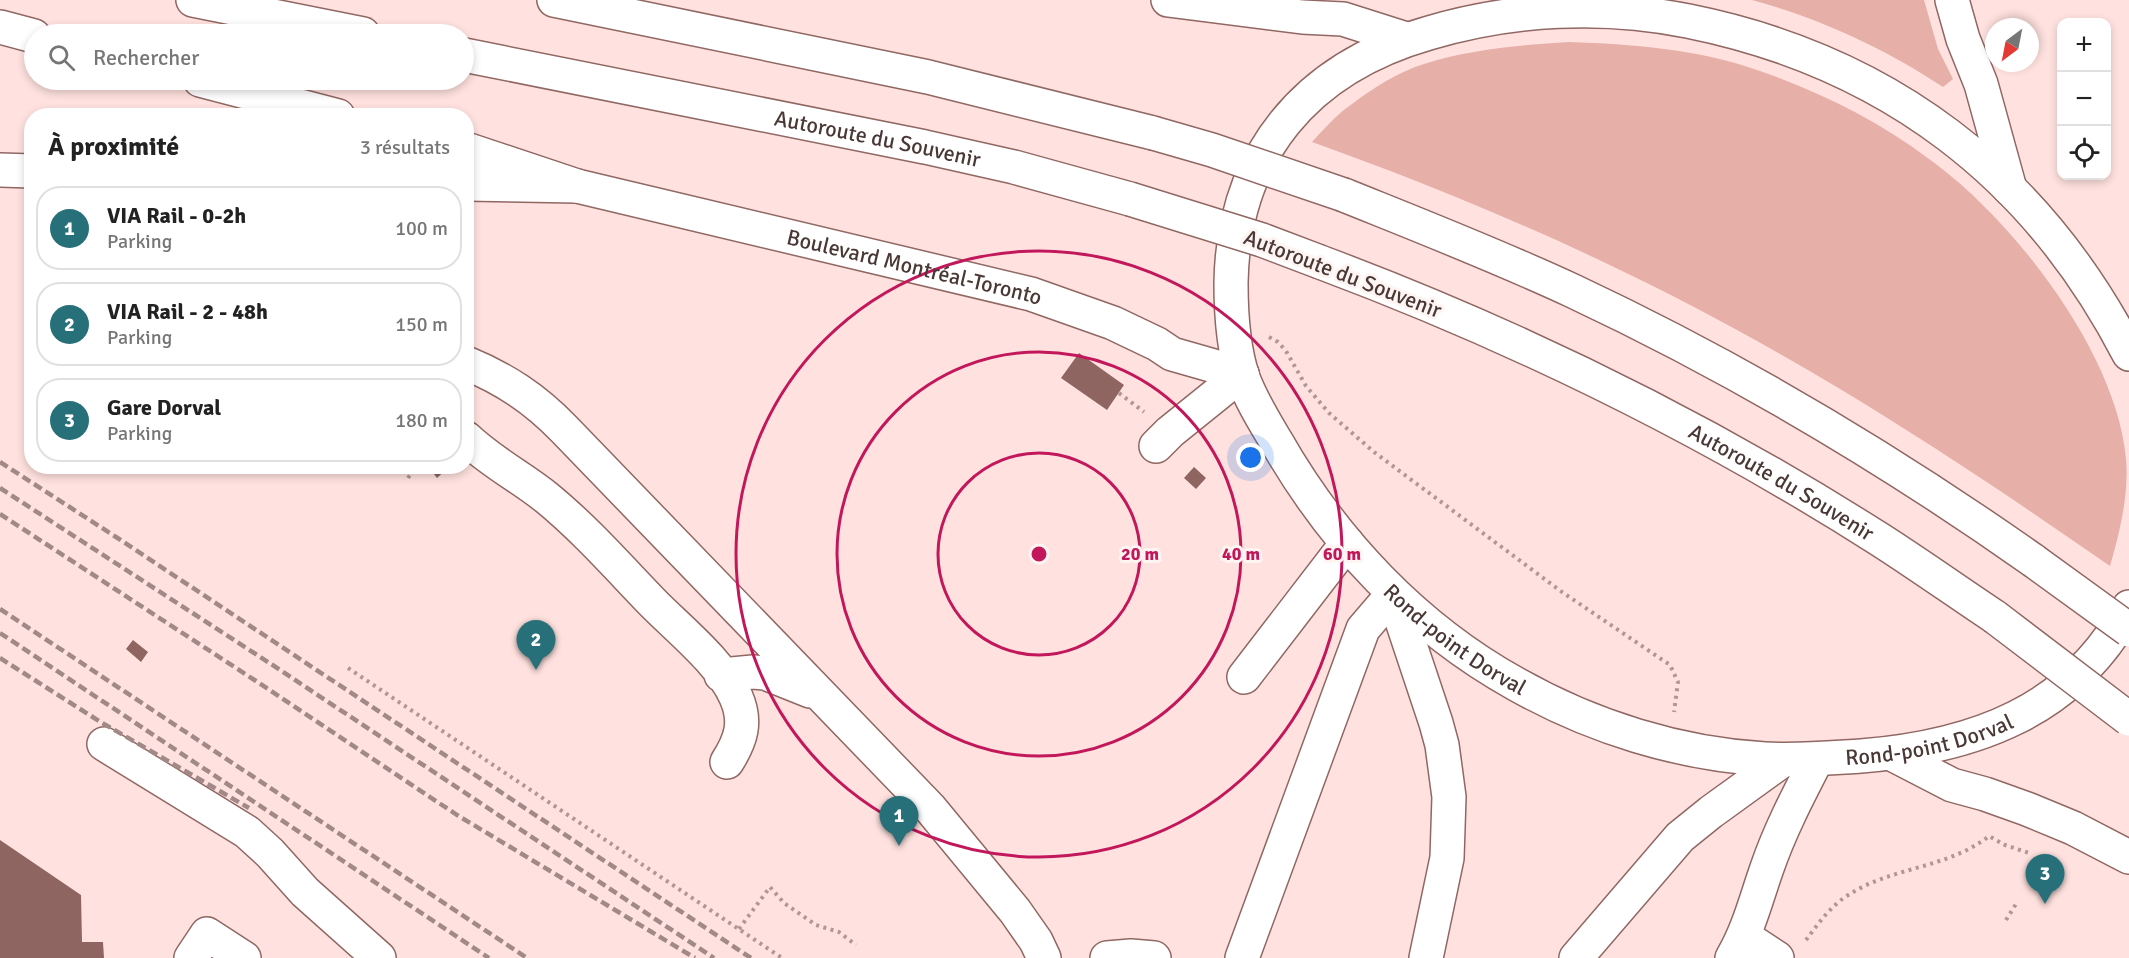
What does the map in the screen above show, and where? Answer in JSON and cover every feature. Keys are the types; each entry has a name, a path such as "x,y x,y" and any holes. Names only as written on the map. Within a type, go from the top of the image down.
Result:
{"main road":[{"path":"193,0 313,24"},
{"path":"554,0 939,80 1153,133 1212,150 1344,195 1552,282 1696,352 1768,391 1970,516 2129,630"},
{"path":"1168,0 1302,17 1343,19 1406,39"},
{"path":"1952,0 1981,84 2010,189"},
{"name":"Rond-point Dorval","path":"2129,354 2094,291 2061,245 2010,189 1965,148 1926,118 1880,89 1842,69 1766,40 1636,6 1499,17 1465,23 1406,39 1354,64 1317,90 1281,126 1266,148 1253,174 1234,233 1232,321 1242,375 1253,401 1290,467 1312,499 1347,543 1393,594 1436,630 1492,670 1557,705 1599,723 1655,740 1719,754 1783,760 1892,754 1943,745 1979,734 2033,709 2064,686 2090,662 2109,640 2129,607"},
{"path":"0,27 24,33"},
{"name":"Autoroute du Souvenir","path":"474,57 925,147 1014,167 1130,199 1263,240 1397,291 1479,326 1611,388 1675,421 1851,522 1995,617 2129,719"},
{"path":"238,90 307,108"},
{"path":"474,152 577,186"},
{"path":"0,170 24,171"},
{"path":"474,184 577,186"},
{"name":"Boulevard Montréal-Toronto","path":"577,186 1031,294 1113,323 1157,344 1172,354 1242,375"},
{"path":"474,367 521,392 542,407 930,808 1015,911 1036,941 1044,958"},
{"path":"1156,446 1170,432 1242,375"},
{"path":"474,446 484,456 529,485 570,518 716,666 737,699 742,721 739,743 727,762"},
{"path":"1244,677 1347,543"},
{"path":"1244,957 1363,629 1393,594"},
{"path":"1393,594 1436,723 1442,746 1449,797 1447,858 1426,958"},
{"path":"721,675 765,673 820,695"},
{"path":"104,744 248,832 305,892 379,958"},
{"path":"1892,754 1952,785 2027,809 2099,840 2129,857"},
{"path":"1791,951 1738,947 1770,859 1817,759"},
{"path":"1576,958 1680,837 1783,760"},
{"path":"191,958 207,934 244,958"},
{"path":"1107,958 1131,956 1154,958"}],"path":[{"path":"1263,334 1278,342 1286,351 1306,386 1329,413 1374,452 1562,592 1670,665 1678,682 1674,712"},
{"path":"1119,393 1138,407"},
{"path":"408,478 411,474"},
{"path":"348,668 782,958"},
{"path":"1791,951 1848,894 1870,883 1957,855 1989,836 2005,845 2032,854"},
{"path":"739,929 770,887 784,903 816,925 839,933 856,945"},
{"path":"2006,920 2016,904"}],"shaded area":[{"path":"1752,0 1924,0 1938,49 1953,79 1943,87 1899,60 1827,25"},
{"path":"1569,42 1617,44 1688,52 1757,70 1802,87 1868,119 1909,145 1961,185 1994,216 2026,252 2056,292 2082,333 2103,376 2118,418 2127,472 2125,499 2110,566 1892,421 1704,312 1538,232 1425,185 1312,142 1346,108 1386,81 1414,67 1477,51"}],"building":[{"path":"1079,353 1124,385 1107,410 1061,378"},
{"path":"1194,467 1206,478 1196,489 1184,478"},
{"path":"133,640 148,652 141,662 126,649"},
{"path":"0,840 81,895 82,942 103,942 104,958 0,958"}],"railway":[{"path":"0,462 751,958"},
{"path":"0,488 271,664 714,958"},
{"path":"0,514 457,815 695,958"},
{"path":"0,609 527,958"},
{"path":"0,633 489,958"},
{"path":"0,658 99,721 249,808"}],"place":[{"name":"VIA Rail - 2 - 48h","path":"536,670"},
{"name":"VIA Rail - 0-2h","path":"899,846"},
{"name":"Gare Dorval","path":"2045,904"}]}
